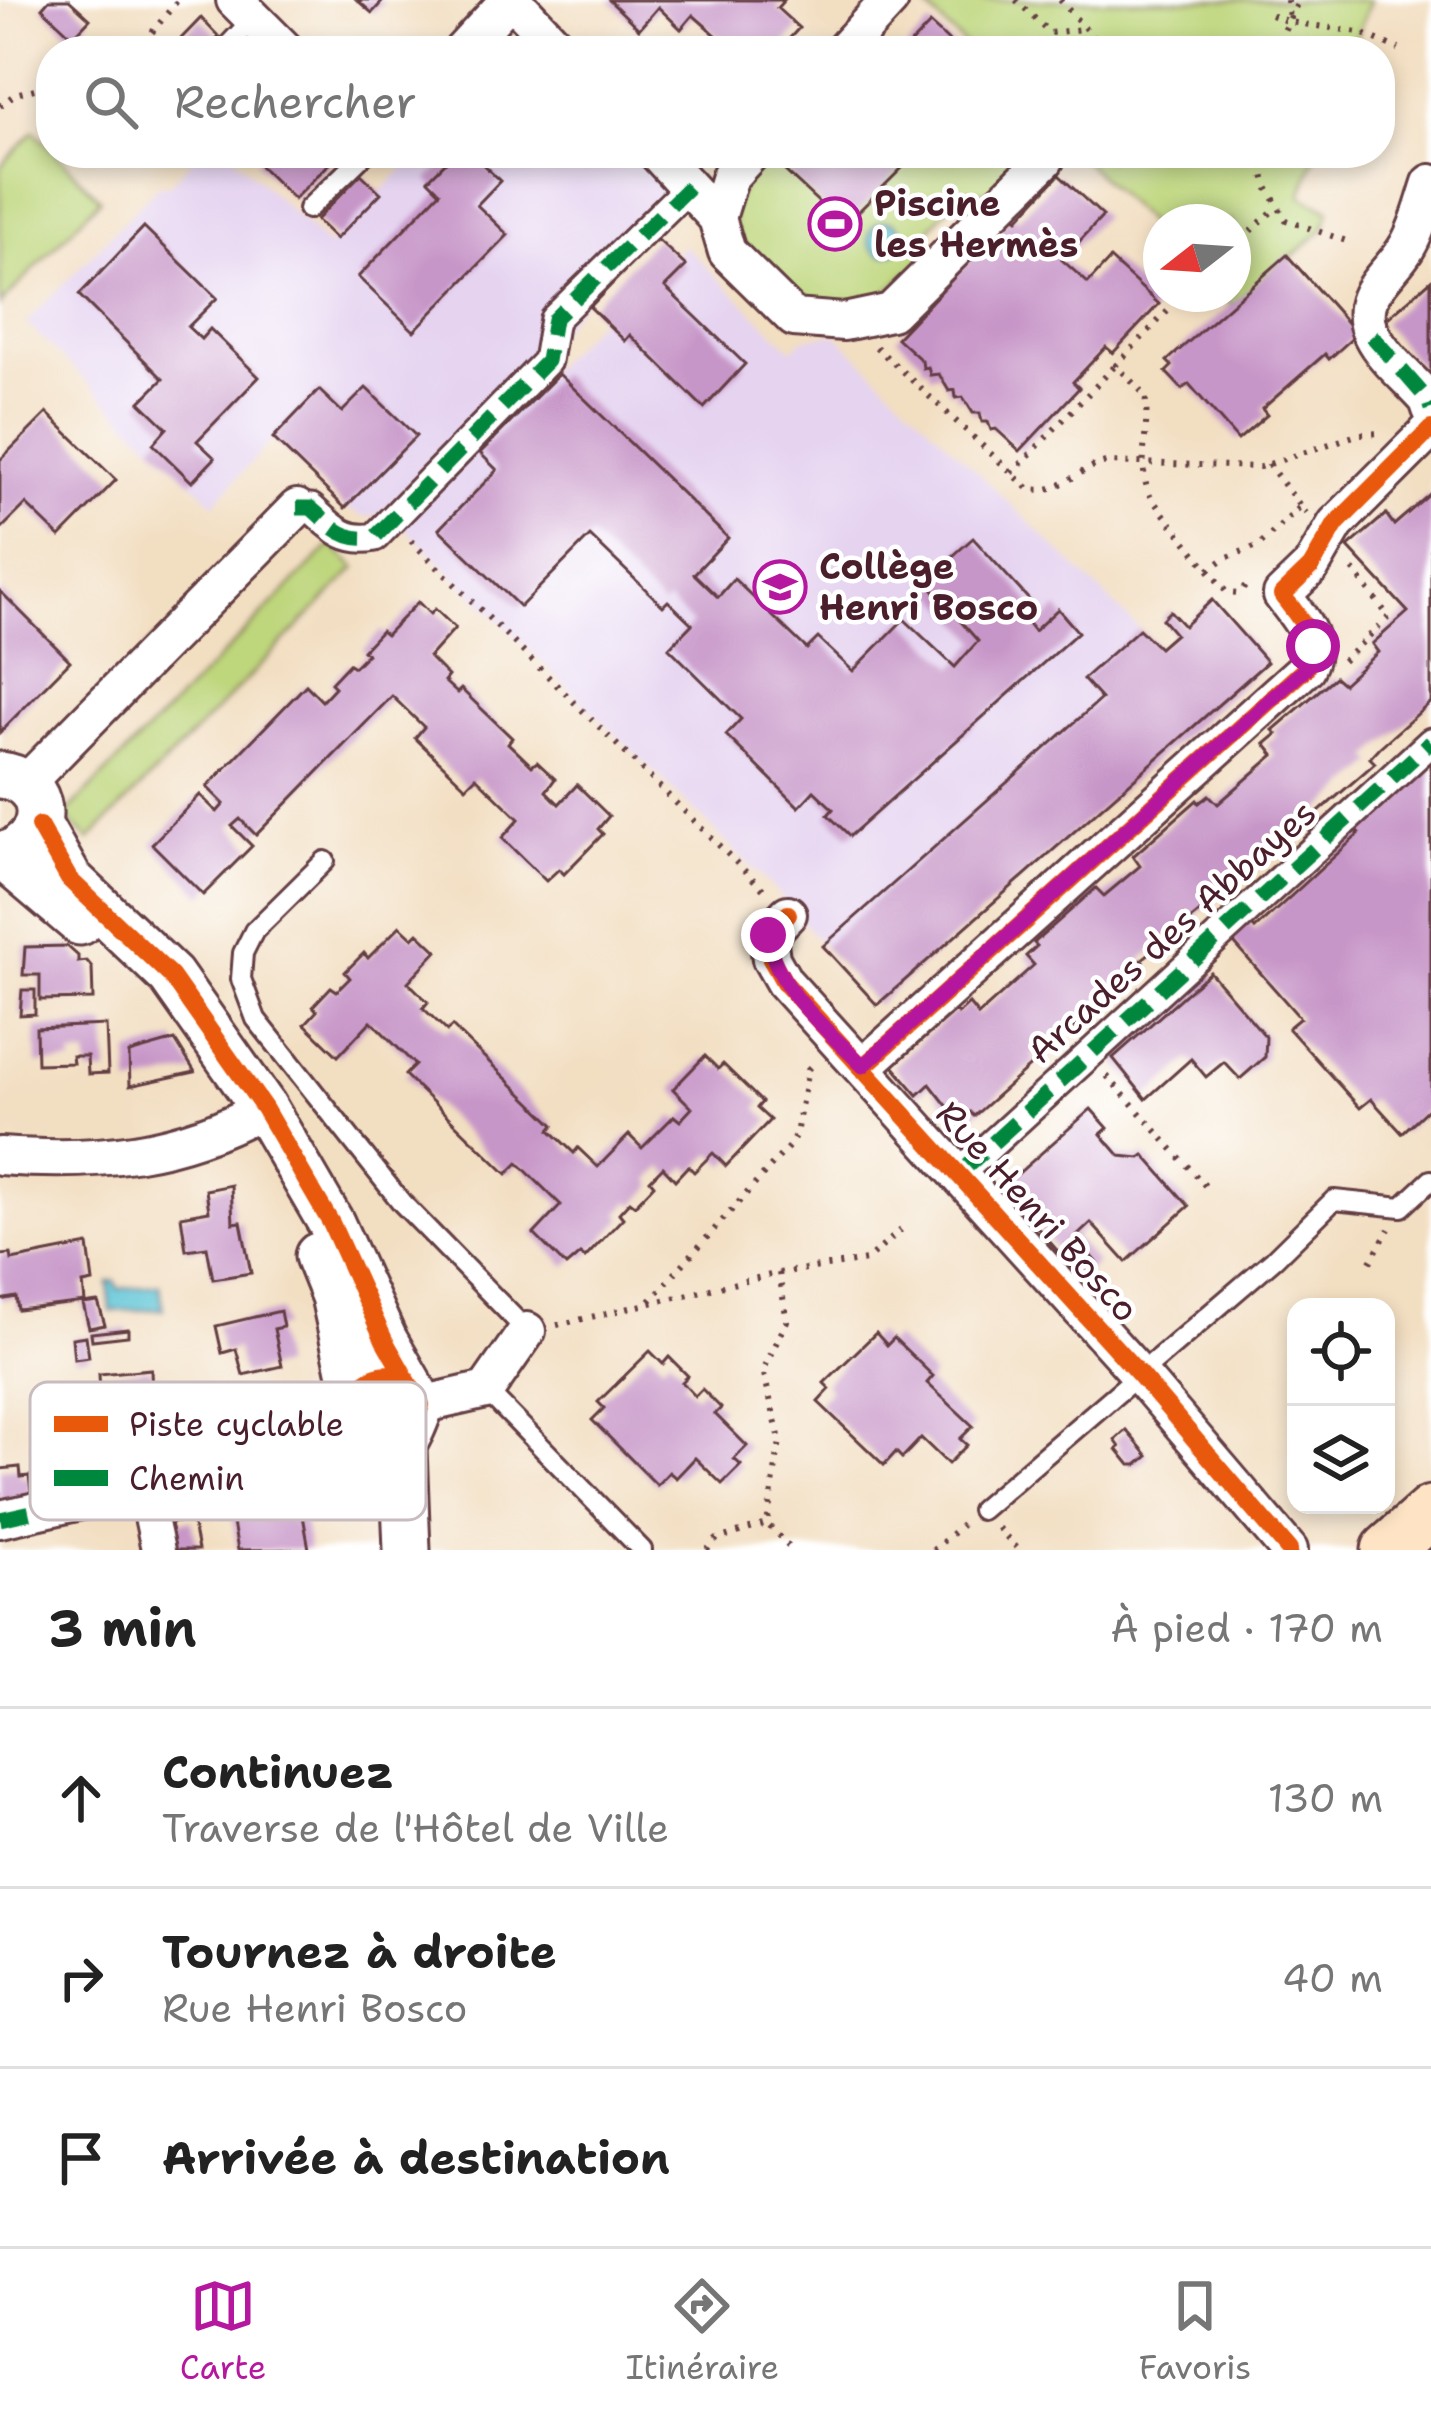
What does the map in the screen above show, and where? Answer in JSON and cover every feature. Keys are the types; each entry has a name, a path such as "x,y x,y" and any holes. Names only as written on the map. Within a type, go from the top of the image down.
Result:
{"main road":[{"path":"1388,1550 1431,1512"}],"street":[{"path":"477,36 512,0 547,36"},
{"path":"857,36 890,0"},
{"path":"244,9 271,36"},
{"path":"671,168 717,218 727,252 794,318 844,322 891,312 1037,168"},
{"path":"717,218 730,176 737,168"},
{"path":"863,1066 1306,668 1312,658 1310,633 1282,595 1311,568 1336,524 1430,429 1428,400 1372,336 1367,303 1379,277 1403,254 1414,234 1431,183"},
{"path":"0,853 22,846 22,795 297,508 311,508 342,536 358,541 375,537 547,361 554,319 689,187"},
{"name":"Arcades des Abbayes","path":"960,1173 1431,742"},
{"path":"22,795 69,880 171,976 254,1113 331,1223 408,1382"},
{"path":"0,853 158,994 254,1113 334,1296 354,1382"},
{"name":"Rue Henri Bosco","path":"788,914 768,935 771,958 784,982 1140,1375 1289,1550"},
{"path":"0,1156 41,1159 164,1150 211,1135 254,1113"},
{"path":"426,1391 486,1390 527,1331"},
{"path":"362,1382 390,1373 401,1382"},
{"path":"0,1520 30,1513"},
{"path":"382,1520 384,1550"},
{"path":"396,1520 407,1550"}],"lane":[{"path":"230,36 244,9"},
{"path":"308,209 350,168"},
{"path":"325,861 254,931 242,952 241,979 256,1018 402,1203 527,1331"},
{"path":"981,1510 1274,1259 1334,1200 1402,1207 1431,1180"},
{"path":"486,1390 642,1550"},
{"path":"148,1520 151,1550"},
{"path":"155,1520 165,1550"}],"path":[{"path":"149,36 178,0"},
{"path":"1016,0 1050,33 1082,29"},
{"path":"1060,0 1089,36"},
{"path":"1287,0 1289,22"},
{"path":"1282,36 1299,0"},
{"path":"1270,15 1289,22 1341,27 1365,36"},
{"path":"1395,47 1399,49"},
{"path":"0,106 15,94 36,89"},
{"path":"1264,168 1276,207 1286,220 1349,242"},
{"path":"1251,230 1276,207"},
{"path":"1012,473 1167,312"},
{"path":"862,318 877,349 1012,473 1038,491 1053,489 1091,464 1260,467 1360,434 1430,429"},
{"path":"1116,365 1145,395 1142,463 1151,498 1233,595 1262,574 1282,595"},
{"path":"1209,570 1260,544 1301,506"},
{"path":"391,521 788,914"},
{"path":"648,1304 790,1145 808,1070 837,1040"},
{"path":"1088,1055 1208,1189"},
{"path":"1370,1262 1386,1240 1392,1206"},
{"path":"527,1331 779,1273 867,1260 901,1230"},
{"path":"767,1525 780,1440 763,1370 787,1321 779,1273"},
{"path":"933,1550 981,1510"},
{"path":"706,1550 717,1539 767,1525"},
{"path":"767,1525 793,1550"}],"shaded area":[{"path":"184,168 247,168 328,246 404,168 646,168 669,191 538,358 378,515 365,517 345,508 273,438 214,504 26,323 159,185 169,185"},
{"name":"Collège Henri Bosco","path":"656,238 675,256 684,245 792,350 803,339 835,334 1159,648 823,946 776,891 402,525 600,318 590,307"}],"green space":[{"path":"919,0 1370,0 1357,36 956,36"},
{"path":"34,131 36,168 70,168 100,199 0,305 0,167"},
{"name":"Piscine les Hermès","path":"759,168 1016,168 993,192 964,191 923,236 924,257 884,293 848,308 811,301 749,252 736,233 733,216 747,182"},
{"path":"1091,168 1311,168 1301,196 1330,210 1323,230 1251,292 1251,204 1143,204 1143,218"},
{"path":"331,545 356,568 89,840 64,816"}],"water":[{"path":"886,221 898,226 903,238 898,250 886,255 874,250 869,238 874,226"},
{"path":"115,1281 118,1289 160,1285 163,1309 111,1311 108,1282"}],"building":[{"path":"49,0 69,0 90,19 72,36 42,8"},
{"path":"357,0 384,0 372,13"},
{"path":"609,0 784,0 777,8 799,28 792,36 717,36 693,15 681,29 658,7 639,29"},
{"path":"201,18 218,36 184,36"},
{"path":"930,24 943,36 918,36"},
{"path":"262,168 325,168 294,199"},
{"path":"440,168 487,168 500,181 477,205 508,235 414,331 358,277 440,192 428,180"},
{"path":"782,168 902,168 844,226"},
{"path":"361,174 381,193 336,239 316,220"},
{"path":"1059,175 1103,216 1062,260 1088,283 1110,259 1143,289 1143,312 1151,312 1113,353 1106,347 1073,382 1079,388 1020,451 996,429 991,430 988,422 982,422 980,413 973,413 963,397 956,398 955,390 949,391 939,374 930,375 928,367 923,368 922,361 897,338 1013,215 1018,219"},
{"path":"144,227 217,298 188,327 201,339 210,329 259,377 197,441 215,458 192,482 153,444 167,428 140,402 163,379 79,295"},
{"path":"656,238 686,266 665,287 745,364 704,408 630,335 625,341 590,307"},
{"path":"1287,255 1357,334 1329,359 1325,354 1262,409 1267,415 1238,440 1189,384 1182,389 1166,372 1172,366 1167,361 1222,312 1251,312 1251,287"},
{"path":"1431,280 1431,379 1382,323"},
{"path":"559,374 728,538 694,574 718,597 734,579 807,649 818,638 853,671 904,619 955,667 978,641 925,581 973,538 1031,602 1020,613 1034,631 1058,609 1078,632 850,836 828,815 833,809 814,791 799,807 726,735 741,719 669,648 692,624 668,601 663,606 590,536 520,607 439,529 497,470 480,453"},
{"path":"366,388 416,436 345,508 273,438 319,390 342,412"},
{"path":"47,413 116,480 60,537 26,504 0,530 0,460"},
{"path":"1431,493 1431,702 1380,747 1370,758 1375,763 1311,819 1307,815 1270,845 1275,851 1141,960 1132,971 1135,975 1032,1056 1036,1061 974,1116 970,1112 959,1121 930,1084 918,1095 893,1066 955,1011 958,1014 969,1004 978,1015 1034,965 1026,956 1037,946 1034,943 1096,888 1104,896 1140,866 1133,856 1197,800 1209,795 1218,804 1274,755 1265,744 1277,734 1273,730 1335,677 1343,684 1378,652 1372,644 1408,612 1348,547 1386,514 1394,525"},
{"path":"0,591 70,661 0,732"},
{"path":"1212,600 1267,662 877,1005 823,946 1101,699 1083,679 1139,629 1159,648 1175,634 1162,619 1170,611 1184,626"},
{"path":"418,602 430,614 435,609 455,628 429,657 448,676 444,681 457,693 461,689 512,738 508,743 532,766 537,762 555,779 546,791 559,804 577,785 609,816 598,829 603,834 564,874 559,869 546,881 502,838 519,819 476,777 466,787 415,738 424,727 392,696 256,835 240,819 232,826 252,846 203,895 152,844 200,795 217,812 224,804 207,787 306,685 322,701 335,687 331,683 367,654 363,650 381,631 386,635"},
{"path":"1431,756 1431,1106 1402,1133 1371,1099 1360,1108 1288,1028 1300,1018 1228,936 1247,920 1255,929 1359,834 1352,826"},
{"path":"400,926 413,938 418,933 437,951 408,982 428,1002 423,1008 447,1031 452,1026 554,1125 550,1130 598,1167 629,1135 642,1148 674,1116 680,1121 692,1108 673,1089 705,1056 718,1069 723,1064 762,1102 757,1108 770,1120 726,1166 713,1153 694,1172 688,1166 675,1180 663,1167 650,1180 654,1185 635,1205 630,1201 619,1213 623,1218 585,1258 580,1254 566,1266 534,1234 561,1205 518,1163 507,1174 405,1075 415,1065 371,1021 338,1056 305,1024 317,1011 313,1006 331,987 337,991 350,978 345,972 364,953 368,958"},
{"path":"67,946 78,962 87,961 92,967 93,999 40,1000 40,975 23,975 25,947"},
{"path":"1210,972 1266,1037 1265,1057 1240,1079 1224,1062 1206,1077 1191,1059 1146,1099 1113,1058"},
{"path":"22,990 35,990 35,1014 20,1015"},
{"path":"106,1025 108,1073 88,1074 87,1056 72,1056 73,1063 37,1064 36,1028"},
{"path":"175,1040 195,1072 130,1086 129,1053"},
{"path":"1091,1109 1108,1128 1101,1134 1120,1156 1144,1155 1189,1206 1126,1262 1091,1223 1075,1238 1097,1263 1081,1278 1036,1226 1040,1222 1024,1203 1019,1207 1002,1188"},
{"path":"231,1185 233,1223 241,1222 251,1273 213,1279 207,1247 186,1250 181,1216 209,1211 206,1190"},
{"path":"88,1245 93,1282 83,1284 85,1302 18,1310 16,1297 0,1300 0,1255 11,1254 12,1260"},
{"path":"98,1302 105,1325 89,1328 83,1304"},
{"path":"280,1311 283,1327 274,1329 282,1366 243,1375 236,1349 222,1353 216,1326"},
{"path":"128,1329 128,1336 92,1340 91,1333"},
{"path":"876,1333 887,1345 894,1338 933,1376 927,1383 973,1426 960,1439 967,1445 948,1464 921,1438 902,1458 896,1452 884,1465 818,1402 830,1389 824,1383"},
{"path":"86,1336 89,1357 74,1359 72,1338"},
{"path":"650,1351 663,1364 669,1357 688,1376 682,1382 695,1396 702,1389 721,1408 715,1414 747,1446 734,1459 741,1465 722,1484 695,1458 676,1478 669,1472 657,1485 592,1420 604,1408 598,1402"},
{"path":"151,1369 152,1382 99,1382 99,1374"},
{"path":"1126,1430 1148,1456 1137,1465 1130,1465 1117,1449 1115,1440"},
{"path":"20,1467 21,1477 29,1476 30,1499 0,1503 0,1469"},
{"path":"192,1520 198,1550 175,1550 170,1523"},
{"path":"232,1520 304,1520 309,1549 238,1550"}],"marked path":[{"path":"297,508 311,508 347,535 375,537 547,361 554,319 689,187"},
{"path":"1372,336 1431,409"},
{"path":"960,1173 1431,742"},
{"path":"0,1519 30,1512"}],"cycle path":[{"path":"863,1067 1306,668 1310,638 1282,595 1311,567 1336,524 1431,429"},
{"path":"39,826 69,879 171,976 264,1108 331,1223 408,1382"},
{"path":"788,914 768,935 771,959 784,982 1140,1375 1289,1550"},
{"path":"366,1382 390,1374 404,1377"}],"place":[{"name":"Piscine les Hermès","path":"835,224"},
{"name":"Collège Henri Bosco","path":"780,587"}],"route":[{"path":"768,935 771,958 784,982 863,1066 1306,668 1313,646"}]}
